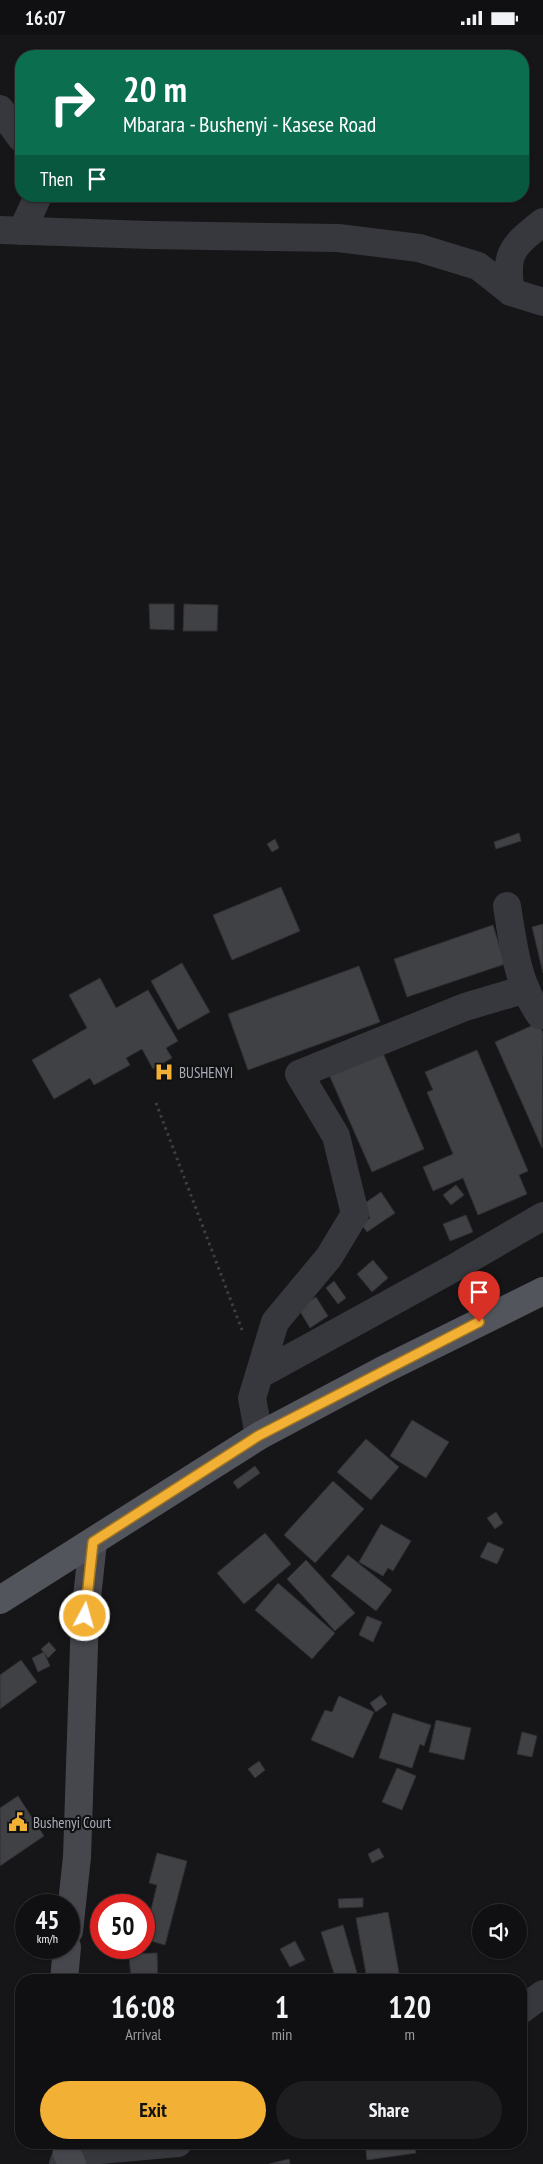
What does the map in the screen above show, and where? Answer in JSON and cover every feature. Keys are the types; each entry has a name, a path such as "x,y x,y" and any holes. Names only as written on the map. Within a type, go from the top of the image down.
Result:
{"main road":[{"path":"0,1600 258,1436 383,1370 543,1291"},
{"path":"73,1894 77,1857 85,1616 93,1542"},
{"path":"65,1974 66,1959"}],"street":[{"path":"0,109 15,130"},
{"path":"11,231 33,202"},
{"path":"511,292 507,271 510,253 526,235 543,222"},
{"path":"11,231 338,238 419,248 478,266 511,292 543,302"},
{"path":"507,905 516,959 530,1002 540,1015 543,1015"},
{"path":"258,1436 252,1397 275,1322 329,1257 355,1215 336,1136 299,1074 465,1007 526,989"},
{"path":"259,1375 310,1345 452,1269 543,1216"},
{"path":"527,2006 543,1994"},
{"path":"67,2156 127,2149"}],"path":[{"path":"156,1103 259,1375"}],"building":[{"path":"149,604 174,604 174,630 150,629"},
{"path":"184,604 218,605 217,631 183,631"},
{"path":"519,833 521,841 496,849 494,842"},
{"path":"275,839 279,848 272,852 267,844"},
{"path":"281,887 300,931 232,960 213,915"},
{"path":"543,924 543,973 532,927"},
{"path":"493,925 505,964 407,997 394,959"},
{"path":"182,963 210,1012 178,1030 151,981"},
{"path":"359,966 380,1022 248,1070 228,1014"},
{"path":"100,978 116,1008 148,990 178,1041 166,1048 172,1058 153,1069 142,1049 126,1058 130,1065 94,1085 90,1078 54,1099 32,1060 87,1028 69,995"},
{"path":"538,1023 543,1033 542,1148 495,1042"},
{"path":"380,1046 424,1149 372,1172 327,1070"},
{"path":"477,1050 528,1171 519,1175 527,1194 478,1215 463,1178 433,1191 423,1167 453,1154 427,1092 433,1090 425,1072"},
{"path":"456,1185 464,1195 451,1205 443,1195"},
{"path":"381,1192 395,1213 367,1232 361,1224 370,1218 362,1205"},
{"path":"466,1215 473,1232 450,1241 443,1224"},
{"path":"373,1260 388,1278 372,1292 357,1274"},
{"path":"334,1281 346,1298 338,1304 326,1288"},
{"path":"316,1297 328,1316 310,1328 298,1308"},
{"path":"412,1420 449,1442 426,1478 390,1456"},
{"path":"366,1439 399,1467 371,1500 337,1472"},
{"path":"255,1466 260,1473 238,1489 233,1482"},
{"path":"333,1481 364,1509 315,1563 284,1535"},
{"path":"496,1512 503,1523 495,1529 487,1518"},
{"path":"381,1524 411,1541 393,1571 388,1568 383,1576 359,1562"},
{"path":"265,1533 291,1564 244,1604 217,1573"},
{"path":"488,1542 504,1549 497,1564 480,1557"},
{"path":"348,1555 392,1590 376,1611 331,1576"},
{"path":"306,1560 355,1613 335,1631 287,1579"},
{"path":"278,1583 335,1633 312,1659 255,1610"},
{"path":"367,1616 382,1622 373,1642 359,1635"},
{"path":"49,1642 56,1650 48,1658 41,1649"},
{"path":"44,1652 50,1666 38,1672 32,1658"},
{"path":"21,1660 37,1682 0,1709 0,1675"},
{"path":"381,1695 387,1704 376,1712 370,1703"},
{"path":"339,1696 374,1712 353,1758 311,1740 325,1710 332,1712"},
{"path":"393,1713 431,1725 424,1746 420,1744 412,1768 379,1758"},
{"path":"436,1720 471,1728 464,1760 429,1752"},
{"path":"522,1732 537,1736 532,1757 517,1754"},
{"path":"259,1761 265,1770 255,1778 248,1769"},
{"path":"397,1768 416,1776 402,1810 382,1802"},
{"name":"Bushenyi Court","path":"18,1796 44,1836 0,1866 0,1808"},
{"path":"379,1848 384,1857 372,1863 368,1854"},
{"path":"157,1853 187,1861 165,1945 155,1942 155,1894 157,1885 149,1883"},
{"path":"363,1898 363,1907 339,1908 338,1899"},
{"path":"388,1912 399,1973 366,1974 356,1918"},
{"path":"343,1925 357,1974 334,1974 321,1932"},
{"path":"295,1941 305,1960 290,1967 280,1949"},
{"path":"155,1953 157,1953 158,1974 131,1974 129,1959 155,1959"},
{"path":"366,2149 416,2149 416,2153 367,2160"},
{"path":"289,2159 290,2164 269,2164"}],"place":[{"name":"BUSHENYI","path":"164,1072"},
{"name":"Bushenyi Court","path":"18,1822"}],"route":[{"path":"85,1616 93,1542 258,1436 479,1322"}]}
